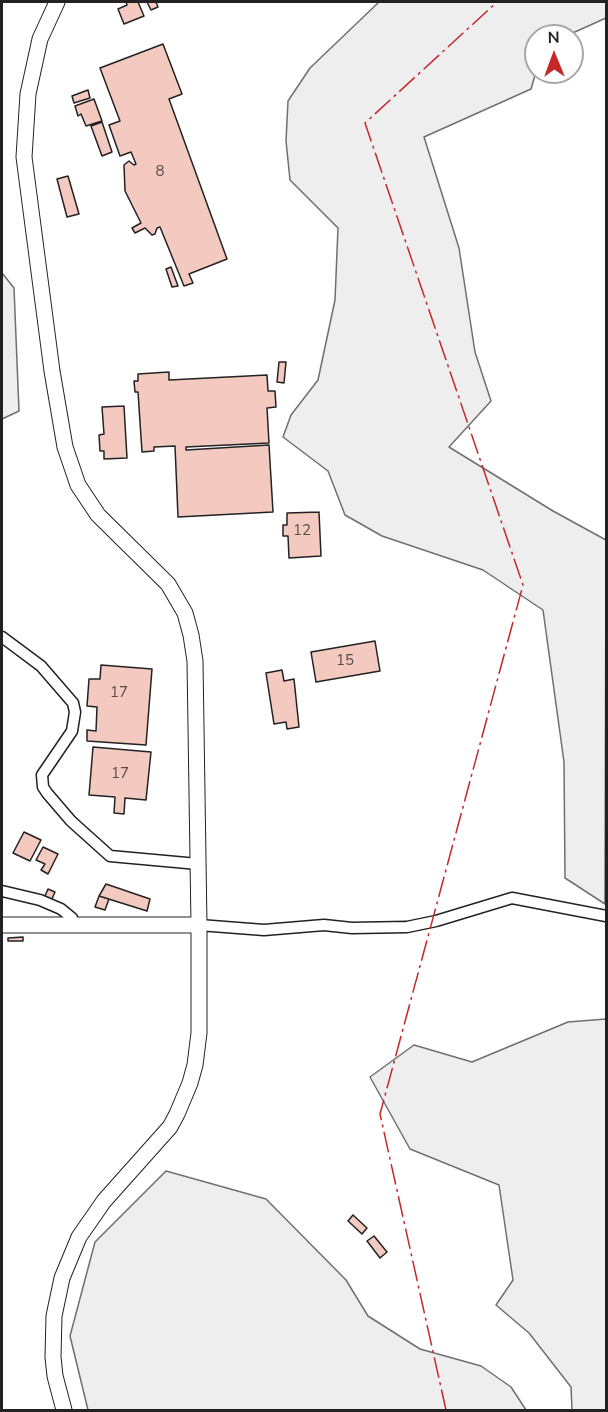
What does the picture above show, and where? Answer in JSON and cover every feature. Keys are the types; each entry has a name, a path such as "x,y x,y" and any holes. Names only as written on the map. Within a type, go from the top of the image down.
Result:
{"street":[{"path":"57,2 40,39 28,94 24,157 60,420 71,469 87,500 112,530 156,570 168,584 185,612 195,661 199,925 199,1033 190,1083 170,1127 104,1201 79,1237 62,1278 54,1316 53,1357 55,1376 64,1410"},
{"path":"2,637 41,666 73,703 75,712 72,731 42,774 44,787 65,814 110,856 198,864"},
{"path":"2,891 40,900 61,909 72,918 74,925"},
{"path":"2,925 199,925 264,930 324,925 352,928 407,927 436,921 512,898 606,916"}],"shaded area":[{"path":"379,2 606,2 606,18 584,28 584,24 524,24 524,84 532,84 531,89 424,137 459,248 475,352 491,401 449,447 553,511 606,540 605,904 565,878 564,762 543,610 483,570 382,536 345,515 328,471 283,437 291,415 318,380 335,300 338,228 290,180 286,141 288,101 310,68"},
{"path":"2,273 14,288 19,411 2,419"},
{"path":"606,1019 606,1410 572,1410 571,1387 529,1333 496,1305 513,1280 499,1185 410,1149 370,1077 414,1045 472,1062 568,1022"},
{"path":"166,1171 266,1199 346,1280 368,1316 420,1349 481,1366 511,1387 526,1410 88,1410 70,1336 95,1242"}],"building":[{"path":"126,2 138,2 144,16 124,24 118,9 127,5"},
{"path":"147,2 156,2 158,7 151,10"},
{"path":"163,44 182,94 169,99 227,259 189,274 193,283 184,286 160,227 152,235 145,228 135,233 132,228 141,223 125,191 124,165 129,161 136,164 131,152 120,156 109,125 120,121 100,68"},
{"path":"88,90 90,98 74,103 72,96"},
{"path":"94,99 102,121 86,126 81,114 78,116 75,106"},
{"path":"102,122 112,152 102,156 91,126"},
{"path":"68,176 79,214 67,217 57,179"},
{"path":"171,267 178,286 172,287 166,269"},
{"path":"279,362 286,362 284,383 277,382"},
{"path":"169,372 169,380 267,375 268,391 275,391 276,407 267,408 269,443 186,447 186,450 269,445 273,512 178,517 175,446 154,447 154,451 142,452 138,392 135,392 134,381 138,381 138,374"},
{"path":"124,406 127,458 104,459 104,451 100,451 99,435 104,434 102,407"},
{"path":"319,512 321,556 289,558 288,536 283,536 283,525 287,525 287,513"},
{"path":"375,641 380,671 316,682 311,652"},
{"path":"101,665 152,669 146,745 87,741 87,730 96,731 97,707 87,706 89,679 100,679"},
{"path":"282,670 284,681 294,679 299,727 287,729 286,722 274,724 266,673"},
{"path":"93,747 151,752 146,800 125,798 124,814 114,813 115,797 89,795"},
{"path":"24,832 41,840 30,861 13,853"},
{"path":"43,847 58,854 48,874 41,870 45,864 36,860"},
{"path":"106,884 150,899 147,911 99,896"},
{"path":"48,889 55,892 51,901 44,898"},
{"path":"99,896 109,899 105,910 95,907"},
{"path":"23,937 23,941 8,941 8,938"},
{"path":"353,1215 367,1228 362,1234 348,1221"},
{"path":"374,1236 387,1252 380,1258 367,1241"}],"power":[{"path":"446,1410 380,1114 523,585 365,123 497,2"}]}
